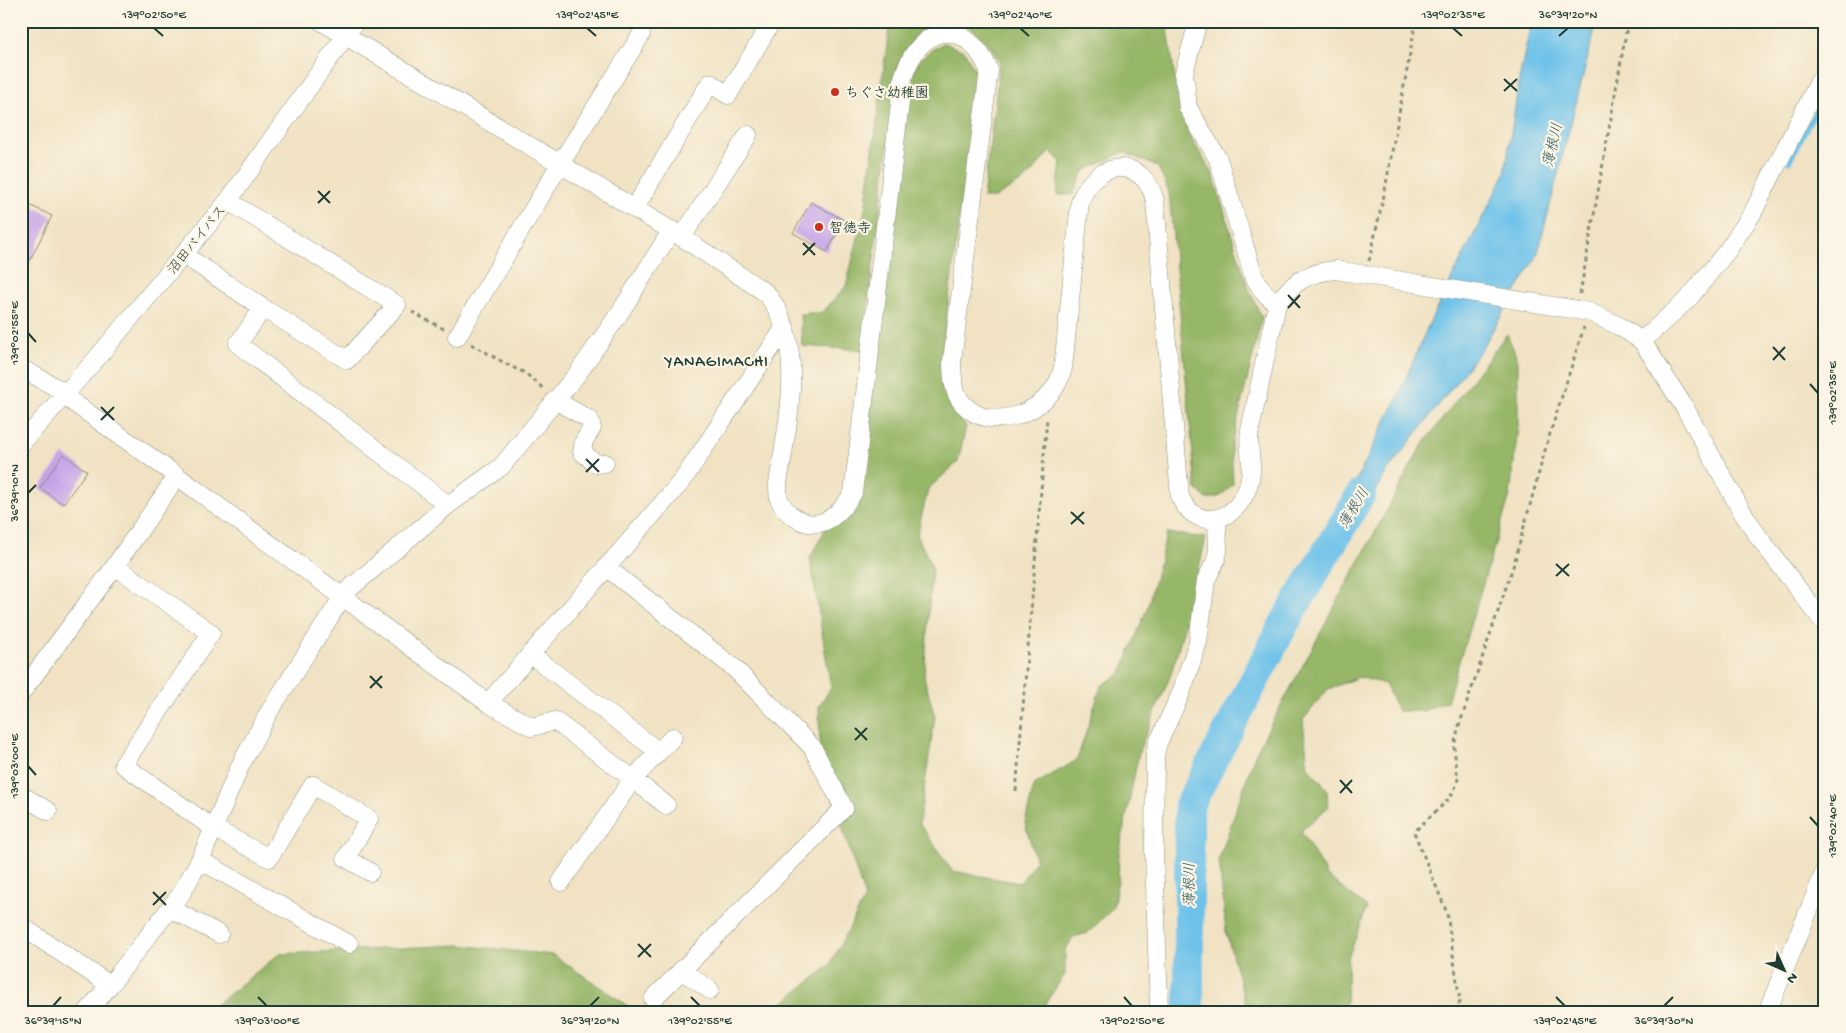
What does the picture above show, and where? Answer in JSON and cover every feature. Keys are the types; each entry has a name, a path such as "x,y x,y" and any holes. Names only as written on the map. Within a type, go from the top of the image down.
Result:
{"street":[{"path":"321,21 677,234 766,292 775,303 785,327 791,360 791,397 778,484 778,498 785,510 796,518 810,524 823,522 836,514 846,505 853,492 903,78 908,62 918,46 930,36 946,33 958,34 971,43 982,55 989,70 952,361 952,377 962,403 974,413 988,418 1006,419 1022,413 1043,400 1058,382 1063,368 1080,202 1084,190 1093,178 1105,171 1120,168 1131,169 1143,177 1152,188 1155,201 1180,497 1189,510 1198,517 1217,519 1229,514 1244,497 1248,486 1251,462 1248,442 1278,304 1286,291 1297,282 1323,271 1336,270 1589,312 1619,326 1642,341 1685,408 1750,524 1825,624"},
{"name":"沼田バイパス","path":"21,444 65,395 228,201 356,21"},
{"path":"634,209 710,83 728,95 772,21"},
{"path":"1198,21 1184,73 1188,108 1218,159 1254,277 1264,293 1278,304"},
{"path":"457,337 560,164 641,35"},
{"path":"1642,341 1689,298 1727,251 1752,214 1825,70"},
{"path":"87,1012 110,986 170,909 200,860 241,764 268,712 338,604 341,596 448,506 501,467 578,372 748,135"},
{"path":"184,255 263,308 347,360 397,305 228,201"},
{"path":"263,308 238,344 448,506"},
{"path":"488,703 682,481 785,327"},
{"path":"21,368 65,395 488,703 532,727 555,721 666,805"},
{"path":"556,400 590,420 592,428 584,441 582,452 596,464 605,463"},
{"path":"21,693 115,566 176,476"},
{"path":"1159,1012 1154,852 1155,755 1158,743 1181,692 1198,642 1206,580 1216,560 1218,551 1217,519"},
{"path":"115,566 211,633 123,765 213,828 269,858 313,785 369,819 346,858 370,872"},
{"path":"606,567 734,668 780,714 812,747 844,808 653,999"},
{"path":"530,654 659,752"},
{"path":"561,882 633,779 672,737"},
{"path":"21,795 48,811"},
{"path":"200,860 349,944"},
{"path":"1767,1012 1825,871"},
{"path":"170,909 219,934"},
{"path":"21,926 110,986"},
{"path":"681,970 710,990"}],"path":[{"path":"1366,275 1384,195 1416,21"},
{"path":"1455,1012 1460,1002 1447,913 1414,832 1450,798 1458,782 1454,747 1458,729 1513,567 1547,443 1589,312 1579,295 1628,21"},
{"path":"397,305 526,373 556,400"},
{"path":"1016,792 1047,413 1043,400"}],"green space":[{"path":"890,21 1167,21 1176,87 1188,134 1212,172 1248,287 1262,318 1231,446 1233,484 1221,496 1207,499 1196,489 1169,192 1158,167 1124,152 1084,171 1073,195 1057,195 1061,162 1050,151 1027,178 995,198 983,198 1000,63 991,47 963,22 940,24 924,31 911,43 899,63 862,350 802,346 800,314 823,312 846,286 865,210"},
{"path":"944,43 964,51 978,75 940,367 943,393 954,412 966,426 958,462 928,489 917,535 932,567 924,677 935,717 919,823 952,871 1020,883 1036,861 1025,823 1034,785 1077,760 1101,686 1121,673 1147,609 1167,533 1206,538 1171,674 1139,751 1119,854 1118,880 1113,908 1088,933 1074,937 1065,950 1065,974 1043,1007 1044,1012 772,1012 830,965 865,898 820,758 819,706 831,688 810,558 826,528 849,512 910,81 922,58 931,50"},
{"path":"1507,334 1518,361 1518,427 1510,495 1447,701 1423,711 1398,711 1385,684 1359,677 1328,689 1303,720 1308,767 1327,789 1328,807 1301,831 1327,876 1367,908 1348,958 1346,1005 1339,1012 1248,1012 1226,932 1219,859 1256,752 1421,447"},
{"path":"459,945 553,955 637,1012 198,1012 213,1007 279,954"}],"water":[{"path":"1531,21 1597,21 1537,256 1481,350 1386,473 1346,543 1336,520 1398,397 1428,326 1505,173 1519,81"}],"building":[{"path":"21,201 52,216 21,278"},
{"name":"智徳寺","path":"811,202 844,220 827,252 793,233"},
{"path":"63,454 87,471 63,504 40,488"}],"waterway":[{"path":"1789,162 1825,93"},
{"name":"薄根川","path":"1189,1012 1189,806 1284,624 1361,494"}],"place":[{"name":"ちぐさ幼稚園","path":"835,92"},
{"name":"智徳寺","path":"819,227"}],"district":[{"name":"YANAGIMACHI","path":"717,360"}]}
